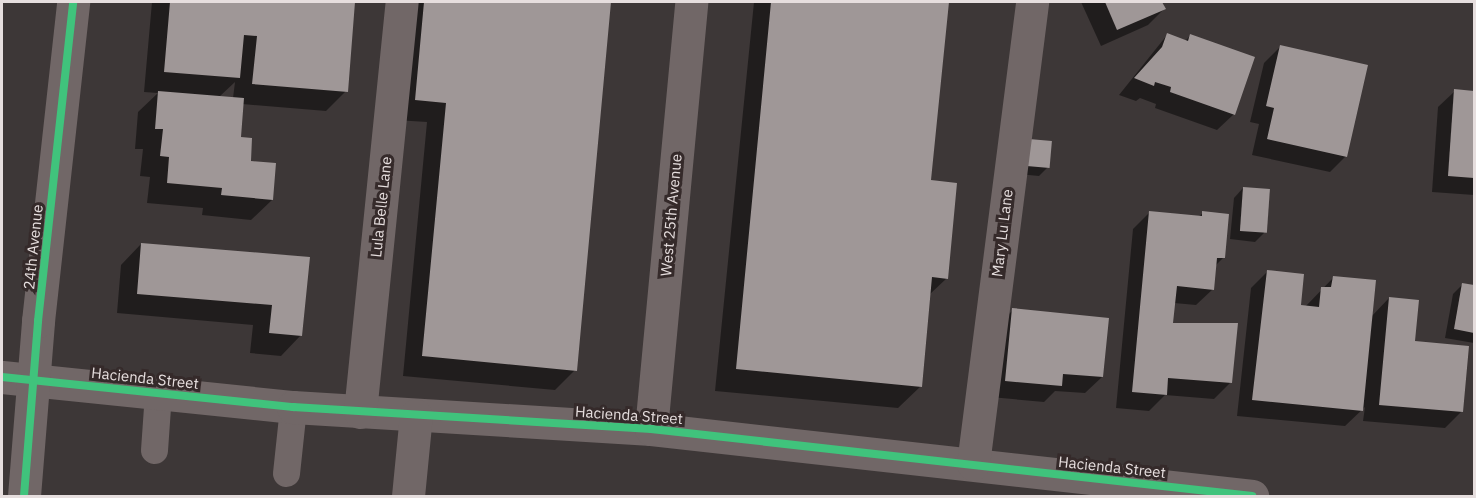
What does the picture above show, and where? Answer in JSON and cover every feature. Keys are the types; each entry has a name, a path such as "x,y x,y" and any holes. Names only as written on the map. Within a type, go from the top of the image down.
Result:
{"street":[{"name":"24th Avenue","path":"24,496 73,2"},
{"name":"Lula Belle Lane","path":"360,412 402,2"},
{"name":"West 25th Avenue","path":"651,429 691,2"},
{"name":"Mary Lu Lane","path":"973,464 1032,2"},
{"name":"Hacienda Street","path":"2,377 293,407 651,429 973,464 1043,485 1252,496"},
{"path":"408,496 416,415"}],"lane":[{"path":"154,450 158,393"},
{"path":"286,473 293,407"}],"building":[{"path":"170,2 355,2 348,92 252,84 257,36 244,35 240,78 164,72"},
{"path":"424,2 611,2 577,371 422,356 446,103 415,100"},
{"path":"771,2 949,2 931,180 957,183 948,279 932,277 922,387 736,369"},
{"path":"1105,2 1162,2 1166,9 1117,30"},
{"path":"1167,33 1188,41 1190,34 1255,57 1235,115 1170,92 1171,87 1155,82 1154,86 1134,78 1162,47"},
{"path":"1280,45 1368,65 1347,157 1267,139 1274,108 1266,106"},
{"path":"1454,89 1474,91 1474,178 1448,176"},
{"path":"158,91 244,98 241,137 252,138 251,161 276,163 273,200 221,195 222,188 167,183 169,157 160,156 163,129 155,129"},
{"path":"1029,139 1052,141 1050,168 1027,166"},
{"path":"1243,187 1270,189 1267,233 1240,231"},
{"path":"1149,211 1202,216 1202,211 1229,214 1225,258 1217,258 1214,290 1177,286 1173,323 1238,323 1232,383 1168,378 1167,395 1132,392"},
{"path":"141,243 310,257 302,336 269,333 272,305 137,294"},
{"path":"1267,270 1304,274 1301,305 1319,307 1321,287 1331,287 1333,276 1376,280 1363,411 1252,400"},
{"path":"1462,283 1474,285 1474,333 1454,329"},
{"path":"1389,297 1419,300 1415,341 1469,346 1463,412 1379,405"},
{"path":"1012,308 1109,318 1103,377 1063,374 1062,386 1005,381"}],"cycle path":[{"path":"24,496 38,321 73,2"},
{"path":"2,377 293,407 651,429 1252,496"}]}
